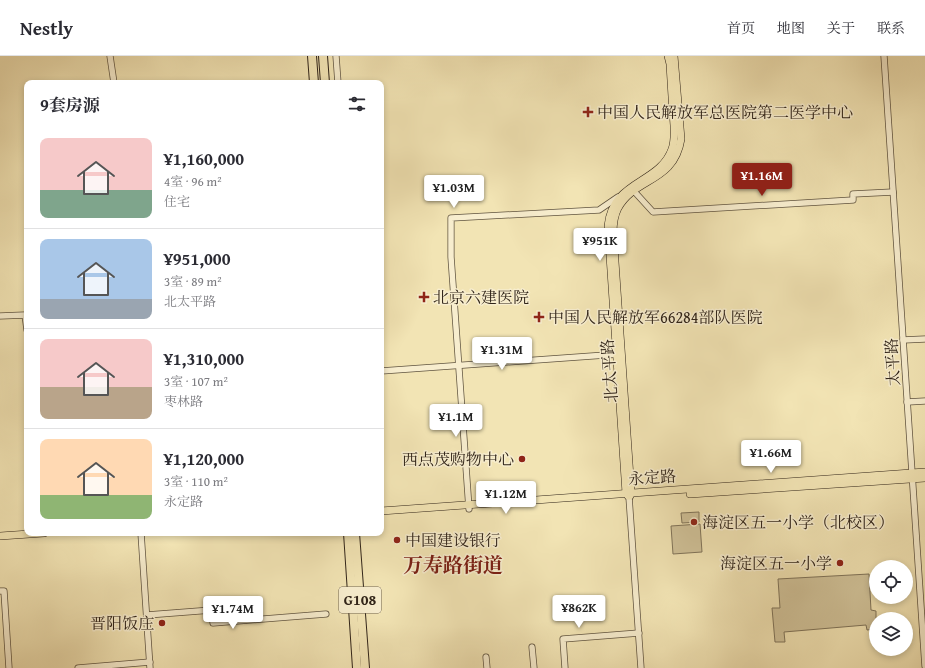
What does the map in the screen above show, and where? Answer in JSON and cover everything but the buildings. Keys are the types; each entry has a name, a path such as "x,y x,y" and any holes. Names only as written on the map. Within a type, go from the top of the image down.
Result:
{"highway":[{"path":"312,56 314,80"},
{"path":"323,56 325,80"},
{"name":"G108","path":"348,536 357,668"},
{"name":"G108","path":"355,536 365,668"}],"main road":[{"name":"北太平路","path":"619,354 613,233 614,222 618,209 632,189 657,170 668,158 673,146 674,134 670,64 668,56"},
{"name":"北太平路","path":"629,494 608,226 612,207 620,196 666,170 672,163 678,151 681,139 674,56"},
{"name":"永定路","path":"912,476 925,472"},
{"name":"永定路","path":"384,511 912,476 925,478"},
{"name":"永定路","path":"384,515 469,506"},
{"path":"0,536 24,534"}],"street":[{"path":"110,56 114,80"},
{"path":"336,56 338,80"},
{"name":"太平路","path":"884,56 925,666"},
{"path":"632,189 653,212 853,200 853,194 893,192"},
{"path":"469,506 451,257 451,218 599,210 620,196"},
{"path":"0,316 24,314"},
{"path":"903,340 925,339"},
{"path":"384,371 619,354"},
{"path":"907,402 925,401"},
{"name":"北太平路","path":"629,494 641,668"},
{"path":"78,668 150,665 141,536"},
{"path":"0,591 4,591 9,668"},
{"path":"147,615 212,610 213,623 326,614"},
{"path":"565,668 564,639 639,633"},
{"path":"532,647 534,668"},
{"path":"486,657 487,668"}],"shaded area":[{"path":"699,512 699,522 682,523 681,513"},
{"path":"700,524 702,552 673,554 671,526"},
{"path":"869,574 869,604 871,604 871,610 876,612 869,612 869,630 867,630 866,625 784,632 785,642 775,642 772,608 780,608 778,579"}],"place":[{"name":"中国人民解放军总医院第二医学中心","path":"588,112"},
{"name":"北京六建医院","path":"424,297"},
{"name":"中国人民解放军66284部队医院","path":"539,317"},
{"name":"西点茂购物中心","path":"522,459"},
{"name":"海淀区五一小学（北校区）","path":"694,522"},
{"name":"中国建设银行","path":"397,540"},
{"name":"海淀区五一小学","path":"840,563"},
{"name":"晋阳饭庄","path":"162,623"}],"district":[{"name":"万寿路街道","path":"453,565"}]}
